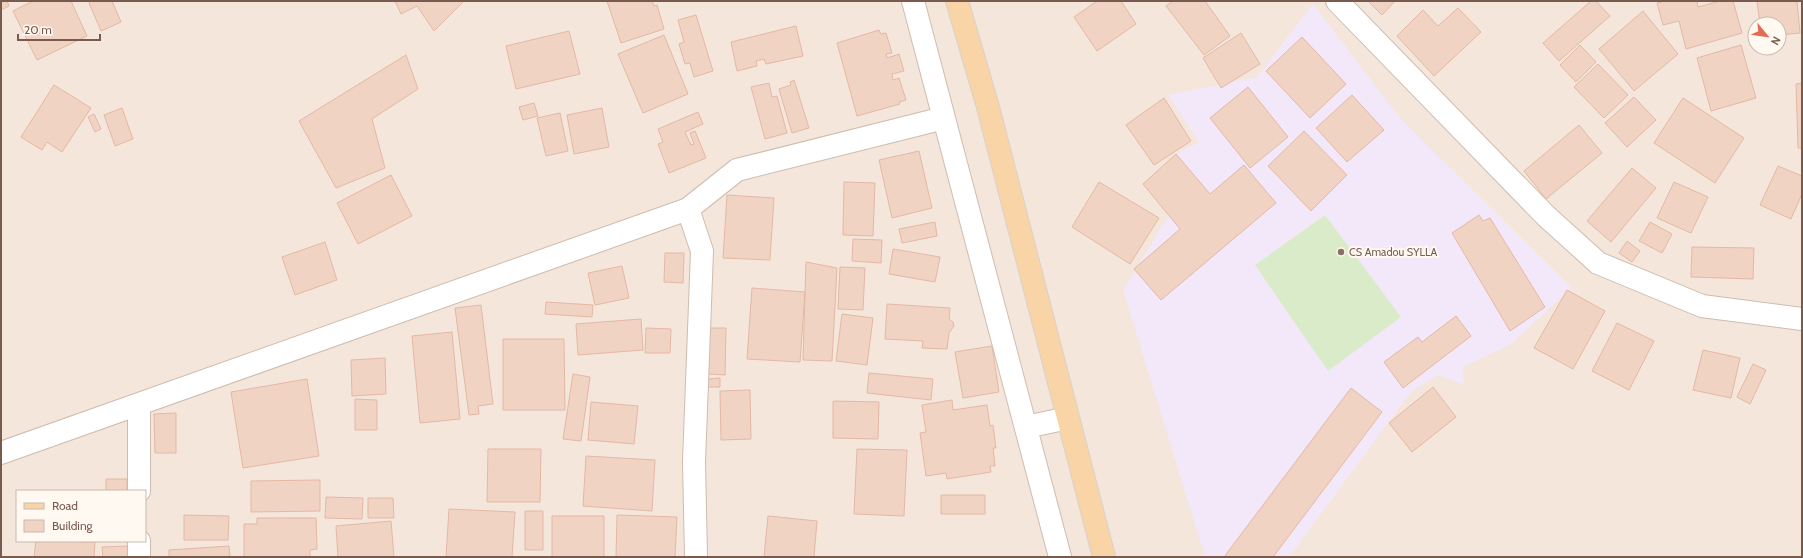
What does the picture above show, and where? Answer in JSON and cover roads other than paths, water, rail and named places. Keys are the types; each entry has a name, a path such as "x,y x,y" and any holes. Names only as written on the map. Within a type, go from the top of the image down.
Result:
{"main road":[{"path":"957,1 988,107 1104,557"}],"street":[{"path":"912,1 1060,557"},
{"path":"1337,1 1546,216 1598,263 1702,306 1802,319"},
{"path":"1,453 688,209 737,170 944,118"},
{"path":"688,209 702,252 694,462 696,557"},
{"path":"139,404 139,490"},
{"path":"1026,427 1068,418"},
{"path":"140,542 140,557"}],"place":[{"name":"CS Amadou SYLLA","path":"1341,252"}]}
